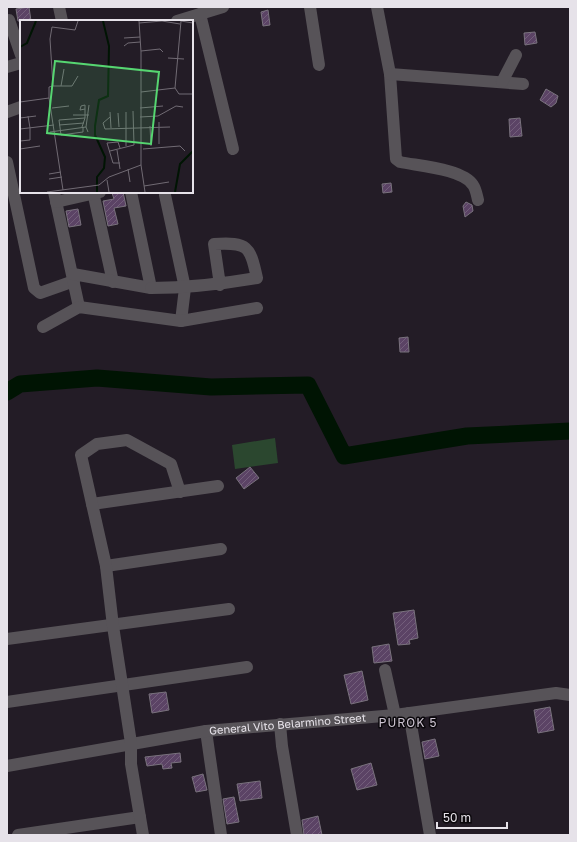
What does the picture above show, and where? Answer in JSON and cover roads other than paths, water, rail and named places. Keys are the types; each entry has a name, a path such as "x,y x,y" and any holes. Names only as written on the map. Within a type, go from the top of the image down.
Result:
{"street":[{"path":"59,7 62,20"},
{"path":"180,20 223,7"},
{"path":"310,7 319,65"},
{"path":"377,7 390,74 396,159 400,162 454,173 466,178 474,186 478,200"},
{"path":"200,14 233,149"},
{"path":"9,20 20,52"},
{"path":"502,82 516,55"},
{"path":"7,67 20,63"},
{"path":"390,74 523,84"},
{"path":"7,112 20,107"},
{"path":"7,162 34,288 40,293 73,278 151,288 185,288 220,285"},
{"path":"79,307 55,197 88,193"},
{"path":"96,193 113,282"},
{"path":"131,193 151,288"},
{"path":"164,195 185,288 181,321"},
{"path":"43,327 79,307 181,321 257,308"},
{"path":"143,835 131,764 131,743 113,626 106,566 81,455 97,444 127,440 171,464 180,492"},
{"path":"92,504 218,486"},
{"path":"106,566 221,549"},
{"path":"7,639 113,626 229,609"},
{"path":"7,702 247,667"},
{"path":"385,670 395,715"},
{"name":"General Vito Belarmino Street","path":"7,766 206,731 395,715 556,694 570,695"},
{"path":"409,713 430,835"},
{"path":"280,724 282,746 297,835"},
{"path":"206,731 221,835"},
{"path":"18,835 140,817"}],"waterway":[{"path":"7,392 20,384 97,378 211,387 308,385 344,456 467,436 570,431"}],"district":[{"name":"PUROK 5","path":"408,723"}]}
